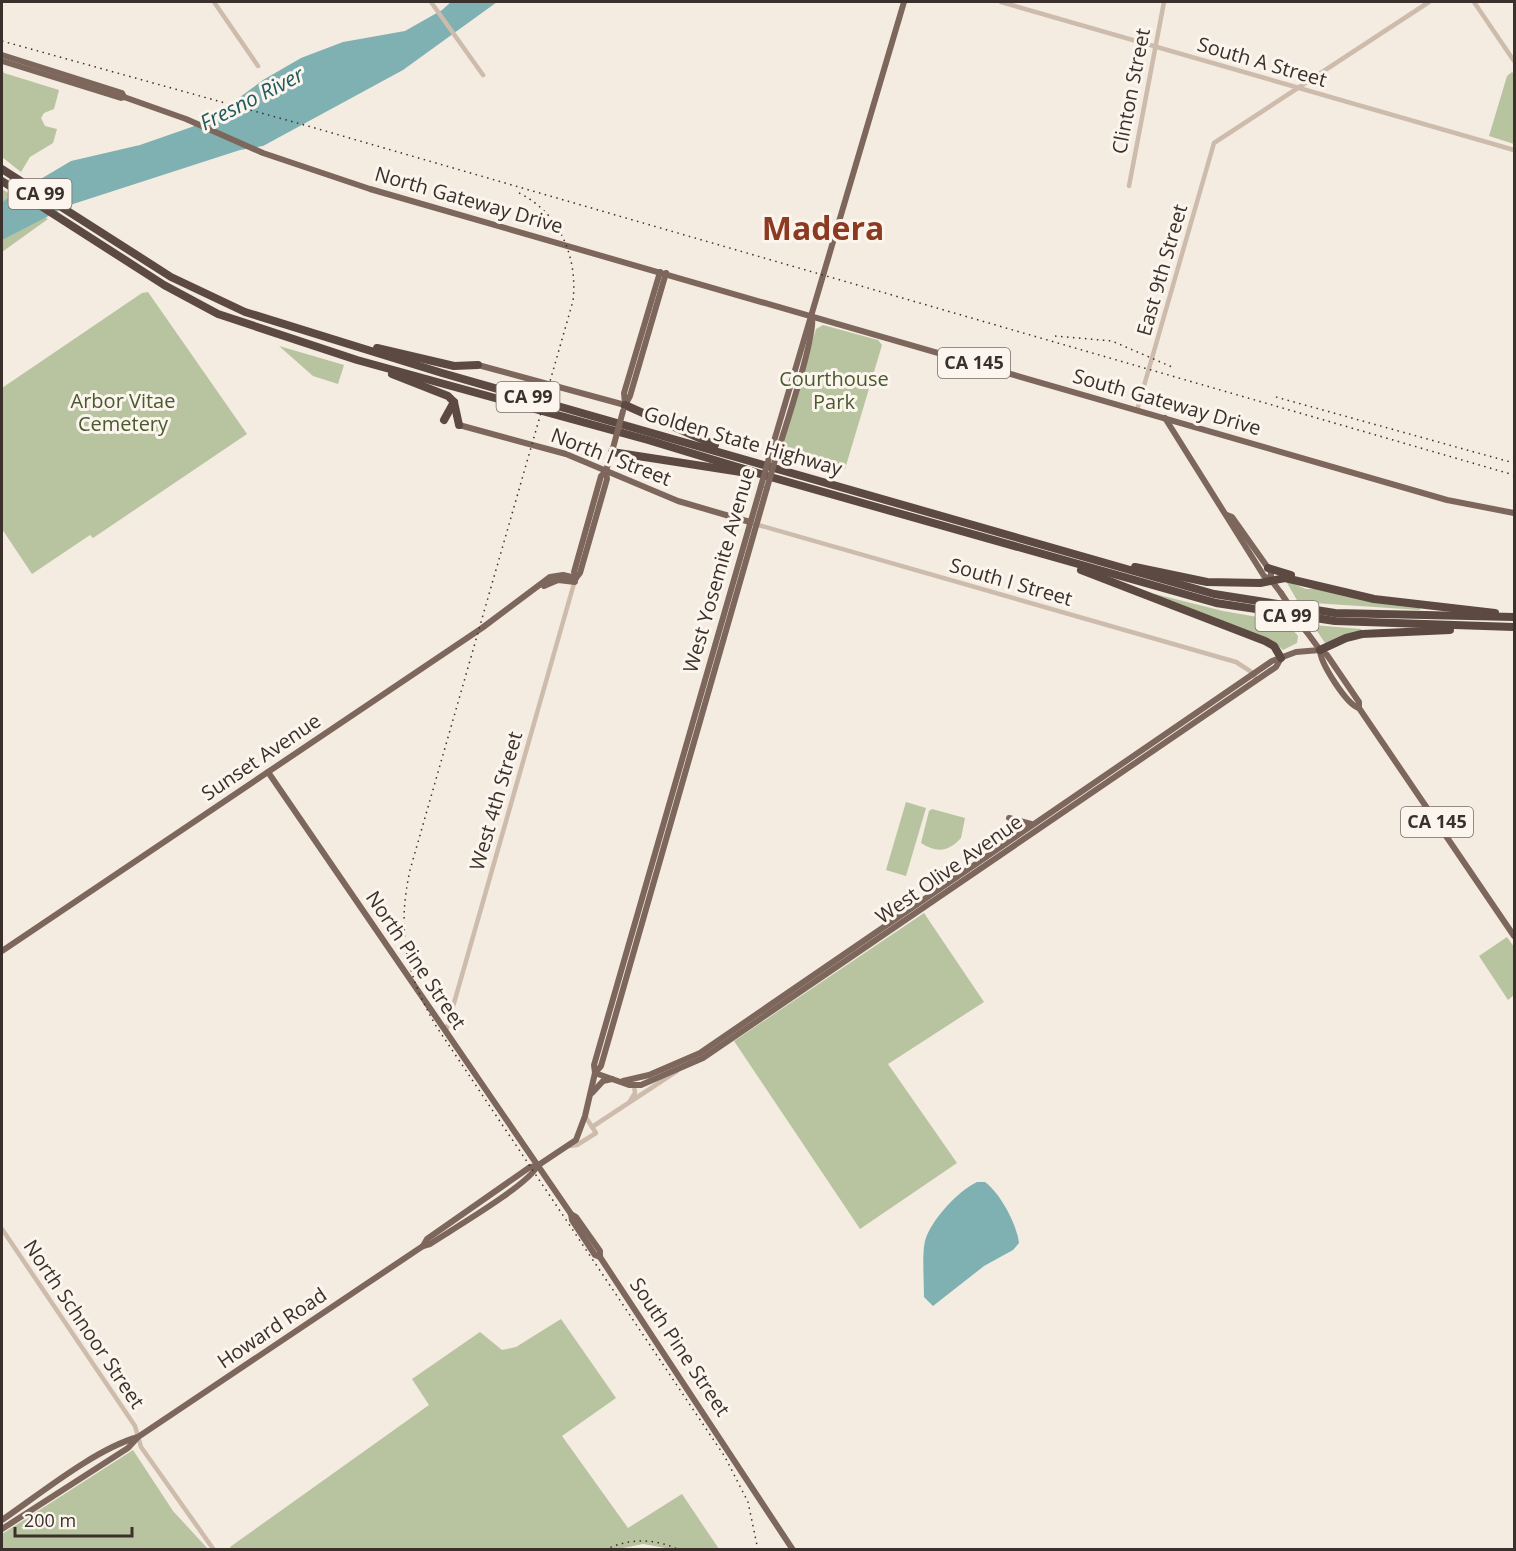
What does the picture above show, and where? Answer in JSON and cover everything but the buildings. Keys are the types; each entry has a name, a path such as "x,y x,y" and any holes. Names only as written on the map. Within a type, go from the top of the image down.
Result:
{"highway":[{"name":"Golden State Highway","path":"2,169 171,277 217,301 314,334 442,373 1214,594 1274,606 1382,615 1515,616"},
{"name":"Golden State Highway","path":"2,181 164,285 218,314 357,360 648,440 1184,595 1280,615 1369,623 1515,628"},
{"path":"314,334 454,366 478,366"},
{"path":"357,360 448,396 454,402 459,425"},
{"path":"444,420 454,402"},
{"path":"624,408 744,458"},
{"path":"612,450 774,478"},
{"path":"1072,554 1207,582 1260,583 1285,578 1374,599 1515,616"},
{"path":"1066,562 1091,575 1265,641 1274,646 1281,658"},
{"path":"1268,568 1309,583"},
{"path":"1320,650 1346,638 1362,634 1515,628"}],"main road":[{"name":"West Yosemite Avenue","path":"568,1146 576,1140 585,1116 595,1073 601,1066 774,452 807,323 812,316 904,2"},
{"name":"North Gateway Drive","path":"2,55 122,93 124,97"},
{"name":"North Gateway Drive","path":"2,61 121,98 124,97 186,119 263,153 370,189 812,316"},
{"name":"West 4th Street","path":"575,580 580,573 608,479 606,471 624,408 630,396 663,273"},
{"name":"South Gateway Drive","path":"812,316 1462,504 1511,513"},
{"path":"478,366 624,408"},
{"name":"CA 145","path":"1165,418 1264,576 1271,580 1281,593 1320,650 1320,658 1352,706 1359,708 1515,936"},
{"name":"North I Street","path":"459,425 566,454 678,501 753,523"},
{"name":"CA 145","path":"1227,515 1232,517 1268,568 1271,580"},
{"name":"Sunset Avenue","path":"2,951 550,578 563,575 575,580"},
{"path":"1296,652 1306,644 1306,631"},
{"name":"West Olive Avenue","path":"683,1068 703,1058 771,1012 1281,658 1296,652 1320,650"},
{"name":"West Olive Avenue","path":"620,1080 649,1075 700,1053 1031,824 1255,677"},
{"name":"North Pine Street","path":"268,772 537,1166"},
{"path":"1009,818 1031,824"},
{"path":"595,1073 633,1085 683,1068"},
{"path":"641,1084 662,1070"},
{"path":"590,1096 603,1081 620,1080"},
{"path":"537,1166 568,1146"},
{"name":"South Pine Street","path":"537,1166 571,1215 576,1217 595,1255 600,1256 793,1550"},
{"name":"Howard Road","path":"2,1529 128,1448 138,1437 423,1246 427,1239 530,1167 537,1166"},
{"name":"Howard Road","path":"2,1520 124,1441 138,1437"},
{"path":"15,1520 31,1500"}],"street":[{"path":"214,2 258,66"},
{"path":"431,2 483,75"},
{"name":"South A Street","path":"1002,2 1515,150"},
{"name":"Clinton Street","path":"1129,186 1164,2"},
{"path":"1297,87 1429,2"},
{"path":"1474,2 1515,61"},
{"name":"East 9th Street","path":"1137,410 1215,143 1297,87"},
{"path":"1511,513 1515,508"},
{"name":"South I Street","path":"753,523 1232,661 1255,677"},
{"name":"West 4th Street","path":"446,1032 575,580"},
{"name":"West Olive Avenue","path":"592,1127 683,1068"},
{"path":"630,1101 635,1093 633,1085"},
{"path":"568,1146 577,1145 596,1133 585,1116"},
{"name":"North Schnoor Street","path":"2,1229 135,1426 141,1447 214,1550"}],"green space":[{"path":"1510,68 1514,75 1514,144 1489,136 1507,76 1512,72"},
{"path":"2,69 4,73 59,90 54,109 44,113 41,118 45,126 57,129 53,143 30,157 21,172 2,157"},
{"path":"2,189 48,219 2,252"},
{"name":"Arbor Vitae Cemetery","path":"148,292 247,434 93,538 90,535 32,574 2,529 2,388 142,293"},
{"name":"Courthouse Park","path":"823,325 878,340 882,345 845,469 781,449 816,329"},
{"path":"279,346 344,365 338,384 313,376"},
{"path":"1286,581 1306,589 1321,589 1420,607 1420,610 1298,602"},
{"path":"1155,594 1223,611 1286,622 1298,636 1297,643 1283,650 1276,644 1154,597"},
{"path":"1313,625 1361,629 1361,632 1328,644"},
{"path":"906,802 926,808 906,876 886,870"},
{"path":"932,809 965,818 961,838 952,846 937,850 921,843 929,811"},
{"path":"924,913 984,1002 888,1064 957,1163 860,1229 734,1041"},
{"path":"1507,937 1514,947 1514,995 1508,1000 1479,956"},
{"path":"561,1319 616,1398 562,1436 628,1528 682,1494 719,1549 671,1549 643,1544 613,1550 232,1549 230,1547 429,1405 412,1379 480,1332 502,1350 516,1347"},
{"path":"133,1450 173,1511 208,1549 2,1550 2,1534"}],"water":[{"name":"Fresno River","path":"451,2 497,2 403,70 263,146 240,150 70,205 2,240 2,202 71,161 140,145 206,122 263,80 301,58 343,42 405,31 442,10"},
{"path":"977,1182 985,1182 1002,1201 1015,1227 1019,1243 1013,1250 984,1266 933,1306 924,1297 925,1241 933,1224 946,1207"}],"railway":[{"path":"2,41 308,126 1514,475"},
{"path":"519,193 545,212 563,238 572,269 573,301 410,870 404,913 406,951 417,987 436,1026 725,1457 748,1502 758,1550"},
{"path":"1055,336 1112,341 1172,367"},
{"path":"1276,397 1514,463"},
{"path":"605,1550 623,1543 642,1541 661,1543 679,1550"}],"district":[{"name":"Madera","path":"823,229"}]}
